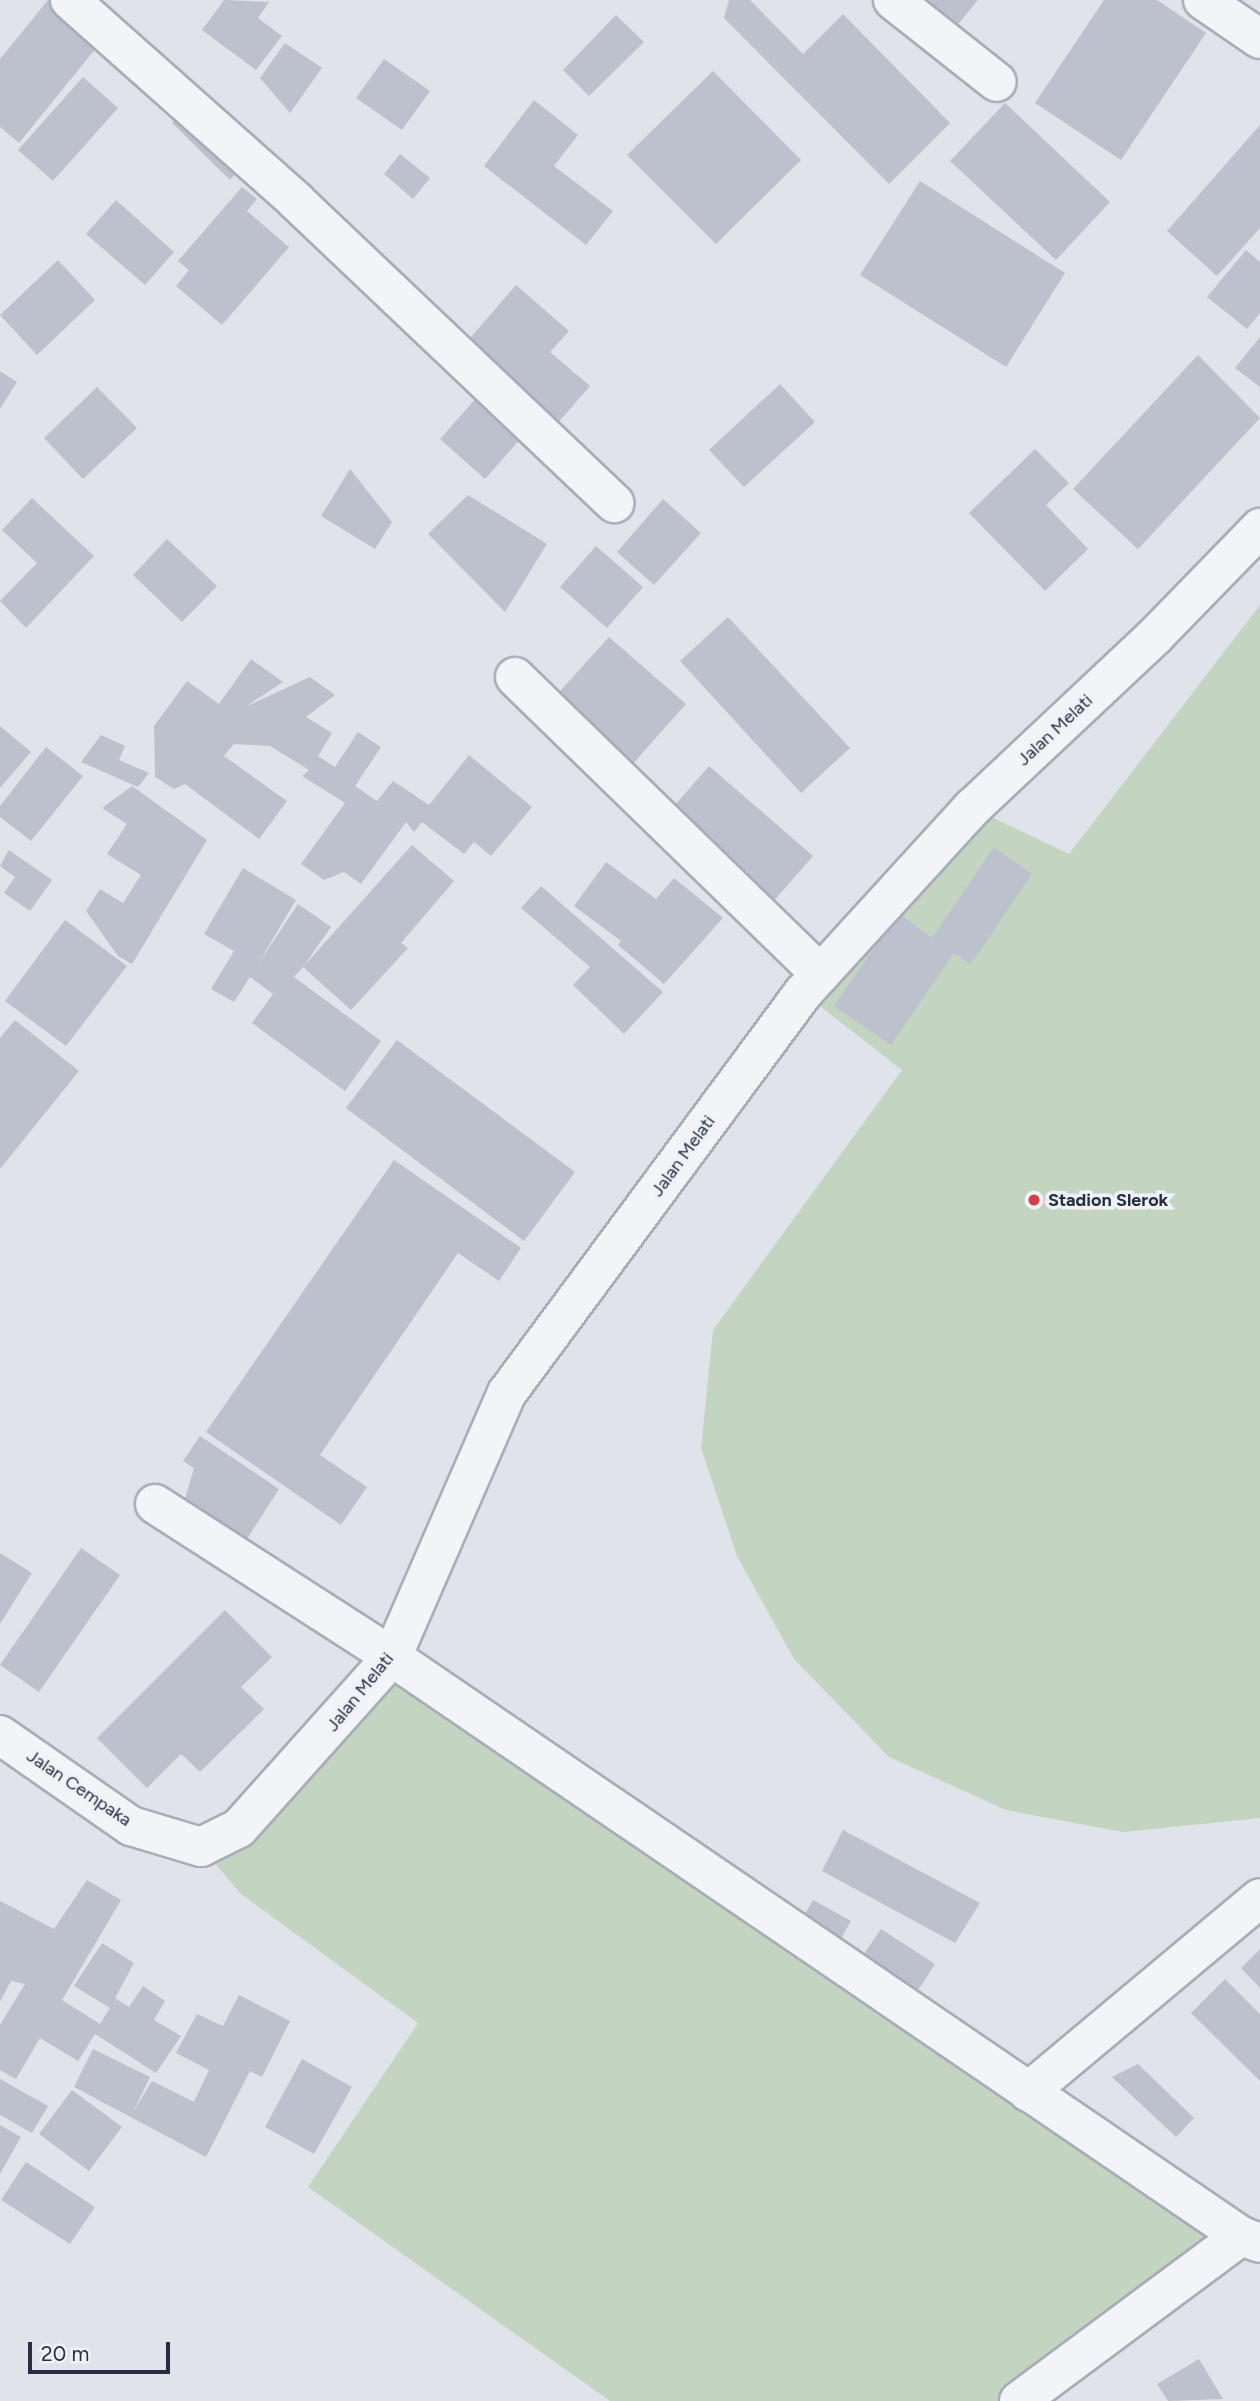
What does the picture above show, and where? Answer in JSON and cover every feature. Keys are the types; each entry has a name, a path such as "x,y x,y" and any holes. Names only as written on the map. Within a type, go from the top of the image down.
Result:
{"street":[{"path":"70,0 296,201 614,503"},
{"path":"893,0 997,82"},
{"path":"1203,0 1260,39"},
{"name":"Jalan Melati","path":"201,1847 239,1828 392,1657 507,1393 820,974 972,808 1155,636 1260,528"},
{"path":"515,677 820,974"},
{"path":"155,1504 392,1657 1028,2092 1251,2240 1020,2401"},
{"name":"Jalan Cempaka","path":"0,1735 131,1826 201,1847"},
{"path":"1028,2092 1260,1898"}],"green space":[{"name":"Stadion Slerok","path":"1260,605 1260,1818 1123,1832 1006,1810 889,1757 794,1659 737,1556 701,1448 713,1330 902,1070 803,993 972,808 1069,854"},
{"path":"392,1657 1241,2236 1019,2401 610,2401 308,2187 418,2023 241,1894 201,1847"}],"building":[{"path":"48,0 101,42 19,143 0,127 0,59"},
{"path":"224,0 269,2 258,18 282,36 256,70 202,30"},
{"path":"729,0 750,0 803,54 843,14 950,123 889,184 724,18"},
{"path":"910,0 978,0 951,33"},
{"path":"1104,0 1157,0 1206,33 1121,160 1035,103"},
{"path":"616,15 644,42 589,96 563,70"},
{"path":"285,43 322,68 290,113 260,78"},
{"path":"384,59 430,91 402,130 356,98"},
{"path":"713,71 801,160 716,244 627,155"},
{"path":"83,77 118,108 53,181 18,150"},
{"path":"534,100 578,135 554,166 613,211 586,245 484,166"},
{"path":"1005,103 1110,202 1056,260 950,161"},
{"path":"186,109 244,165 230,180 172,123"},
{"path":"1260,125 1260,228 1217,276 1167,231"},
{"path":"400,154 430,178 413,199 384,174"},
{"path":"920,181 1065,273 1006,367 860,275"},
{"path":"242,187 257,199 247,211 289,247 222,325 176,286 189,270 178,261"},
{"path":"116,200 174,252 145,285 86,234"},
{"path":"1246,250 1260,262 1260,313 1247,329 1207,297"},
{"path":"58,260 95,300 37,355 0,315"},
{"path":"516,285 569,331 550,352 590,386 556,425 465,344"},
{"path":"1260,337 1260,387 1235,368"},
{"path":"1198,355 1260,418 1138,549 1073,489"},
{"path":"0,371 17,382 0,409"},
{"path":"780,384 815,422 744,487 709,450"},
{"path":"97,387 137,428 83,479 44,438"},
{"path":"478,396 523,436 485,479 440,439"},
{"path":"1035,449 1069,483 1046,505 1088,549 1045,591 969,513"},
{"path":"350,469 392,522 375,549 321,516"},
{"path":"468,495 547,544 505,612 428,534"},
{"path":"32,498 94,556 26,628 0,601 37,563 2,530"},
{"path":"663,499 701,533 654,585 617,552"},
{"path":"167,539 217,586 182,622 133,575"},
{"path":"596,546 643,587 607,628 560,587"},
{"path":"728,617 850,748 801,793 680,661"},
{"path":"609,637 686,704 629,768 552,700"},
{"path":"251,659 283,682 245,707 310,677 335,695 306,717 332,733 318,756 335,767 358,732 381,747 355,786 377,801 393,781 429,805 469,755 532,807 491,856 474,842 464,854 422,822 414,832 406,822 361,884 344,872 324,880 301,864 345,803 302,776 309,770 270,746 234,744 224,756 287,801 259,839 185,784 174,789 155,777 154,726 187,681 219,704"},
{"path":"0,726 31,752 0,788"},
{"path":"101,735 125,746 119,760 149,773 138,787 81,762"},
{"path":"46,747 83,776 31,841 0,817 0,806"},
{"path":"709,766 813,856 772,903 668,813"},
{"path":"132,786 207,840 132,964 118,956 86,911 100,889 123,903 141,875 107,854 127,824 102,808"},
{"path":"412,845 454,881 401,943 408,948 351,1010 303,967"},
{"path":"994,847 1032,874 971,964 954,953 891,1045 834,1006 898,913 932,938"},
{"path":"9,850 52,880 30,911 4,893 15,877 0,866"},
{"path":"606,862 656,899 674,878 723,918 664,984 618,945 621,941 574,906"},
{"path":"243,868 296,900 258,964 298,904 331,927 294,977 381,1041 345,1091 252,1023 273,994 250,977 234,1002 211,989 234,951 204,934"},
{"path":"541,886 663,992 624,1034 573,985 590,967 521,908"},
{"path":"65,920 127,966 66,1046 5,1001"},
{"path":"15,1020 79,1071 0,1169 0,1038"},
{"path":"397,1040 575,1172 524,1241 346,1108"},
{"path":"394,1160 521,1248 499,1281 458,1253 320,1455 367,1487 341,1525 206,1432"},
{"path":"200,1436 279,1489 245,1542 184,1502 194,1468 183,1461"},
{"path":"81,1548 120,1575 39,1692 0,1665"},
{"path":"0,1553 32,1573 0,1624"},
{"path":"225,1610 272,1657 241,1687 264,1709 200,1772 181,1754 147,1788 97,1738"},
{"path":"843,1830 980,1903 955,1943 822,1871"},
{"path":"87,1880 121,1900 62,2000 100,2024 110,2008 74,1986 102,1943 134,1963 115,1998 129,2007 143,1986 165,2001 154,2020 181,2036 156,2073 95,2034 78,2061 40,2038 16,2079 0,2070 0,2025 25,1984 11,1981 0,2002 0,1901 54,1929"},
{"path":"813,1900 851,1921 840,1940 802,1919"},
{"path":"881,1929 935,1964 913,1998 859,1961"},
{"path":"1260,1949 1260,1988 1241,1968"},
{"path":"1225,1979 1260,2014 1260,2081 1191,2013"},
{"path":"239,1995 290,2021 262,2077 250,2071 206,2157 74,2087 93,2049 150,2077 133,2112 152,2081 194,2102 209,2070 176,2053 197,2014 223,2026"},
{"path":"302,2059 352,2087 314,2154 265,2127"},
{"path":"1138,2064 1194,2118 1176,2137 1112,2077"},
{"path":"0,2079 48,2106 32,2133 0,2115"},
{"path":"72,2090 122,2127 89,2171 39,2134"},
{"path":"0,2125 21,2137 0,2174"},
{"path":"26,2162 95,2207 70,2244 1,2200"},
{"path":"1199,2359 1223,2399 1168,2401 1157,2384"}],"place":[{"name":"Stadion Slerok","path":"1034,1200"}]}
